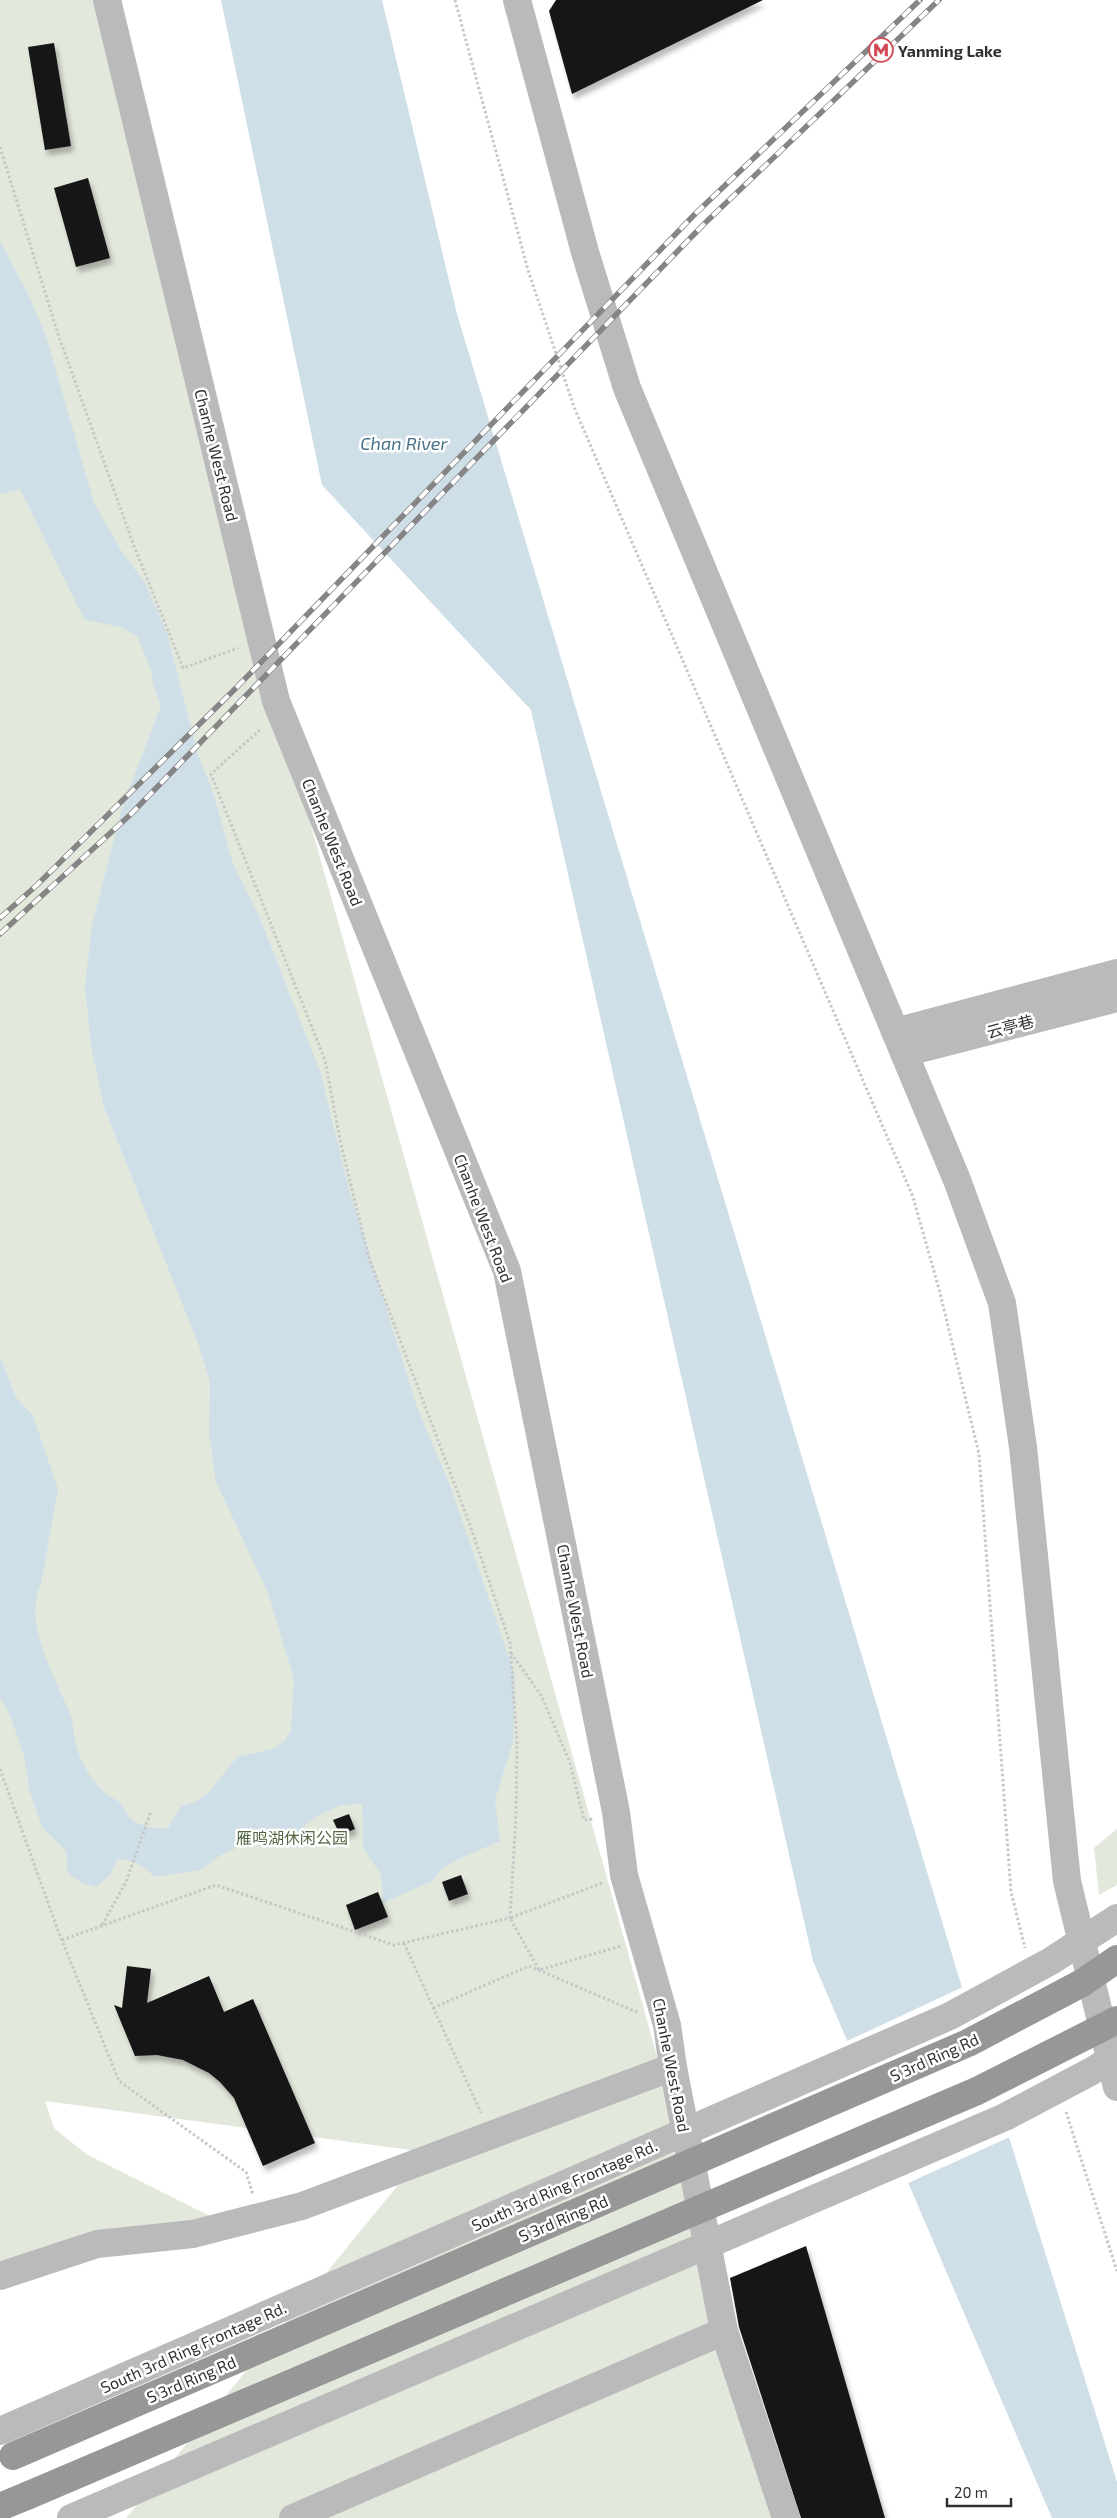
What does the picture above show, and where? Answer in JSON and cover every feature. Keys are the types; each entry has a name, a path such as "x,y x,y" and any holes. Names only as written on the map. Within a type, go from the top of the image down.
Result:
{"highway":[{"name":"S 3rd Ring Rd","path":"6,2458 968,2042 1082,1983 1117,1959"},
{"path":"0,2507 977,2090 1117,2020"}],"street":[{"name":"Chanhe West Road","path":"107,0 261,640 280,711 507,1271 617,1818 624,1875 667,2024 672,2067 724,2331 786,2518"},
{"path":"517,0 585,252 627,388 957,1180 1002,1303 1023,1447 1067,1881 1117,2087"},
{"path":"900,1043 1117,973"},
{"name":"云亭巷","path":"900,1043 1117,998"},
{"name":"South 3rd Ring Frontage Rd.","path":"0,2431 950,2016 1051,1961 1117,1918"},
{"path":"70,2518 1005,2117 1117,2055"},
{"path":"0,2276 97,2244 193,2234 302,2206 672,2067"},
{"path":"293,2518 724,2331"}],"path":[{"path":"455,0 528,270 574,407 915,1206 939,1289 979,1454 1011,1892 1028,1957"},
{"path":"0,146 57,331 134,546 183,668 261,640"},
{"path":"280,711 211,774 325,1060 341,1145 368,1258 470,1525 510,1643 517,1752 516,1814 510,1918 539,1970"},
{"path":"511,1652 540,1695 570,1763 584,1820 617,1818"},
{"path":"0,1769 62,1940 119,2081 246,2172 260,2217"},
{"path":"102,1926 126,1882 151,1811"},
{"path":"62,1940 216,1885 394,1945 510,1918 624,1875"},
{"path":"539,1970 643,1940"},
{"path":"404,1943 490,2135"},
{"path":"434,2008 529,1966 667,2024"},
{"path":"1065,2106 1117,2271"}],"green space":[{"name":"雁鸣湖休闲公园","path":"0,0 104,0 276,701 787,2518 126,2518 425,2152 45,2101 54,2128 86,2154 212,2217 0,2265"},
{"path":"1117,1829 1117,1885 1099,1895 1094,1848"}],"water":[{"name":"Chan River","path":"221,0 382,0 457,314 957,1971 1117,2482 1117,2518 1052,2518 813,1961 531,710 322,485"},
{"path":"0,241 29,296 46,336 94,503 122,552 145,583 167,633 198,754 214,796 233,864 259,916 320,1071 349,1189 417,1407 451,1488 515,1675 513,1742 495,1800 500,1841 457,1860 442,1869 432,1881 383,1903 381,1875 363,1848 362,1804 341,1805 317,1816 297,1832 241,1846 221,1855 200,1870 154,1877 133,1861 122,1859 117,1860 110,1875 96,1887 82,1883 70,1875 67,1869 65,1850 42,1827 29,1789 24,1756 10,1715 0,1698 0,1357 16,1397 33,1416 58,1489 41,1584 36,1599 38,1633 43,1650 71,1717 79,1754 89,1774 106,1794 120,1803 129,1817 139,1824 168,1828 181,1806 197,1801 208,1793 237,1757 272,1749 285,1741 291,1730 294,1679 268,1593 216,1482 209,1434 210,1382 199,1346 104,1107 91,1046 85,986 92,925 123,804 161,706 153,684 151,670 137,636 123,628 84,619 20,489 0,494"}],"pier":[{"path":"965,1986 1012,2136 906,2184 845,2042"}],"building":[{"path":"556,0 763,0 572,94 549,11"},
{"path":"54,43 71,146 45,150 28,47"},
{"path":"88,178 110,258 76,267 54,188"},
{"path":"349,1814 355,1829 340,1835 333,1820"},
{"path":"461,1875 468,1894 449,1901 442,1882"},
{"path":"378,1892 388,1917 355,1930 346,1905"},
{"path":"127,1966 151,1969 147,2003 209,1976 224,2012 253,1999 315,2143 263,2166 234,2098 220,2082 209,2073 183,2060 157,2055 135,2056 114,2005 122,2008"},
{"path":"806,2246 885,2518 801,2518 739,2327 730,2278"}],"railway":[{"path":"0,918 37,885 237,687 696,213 920,0"},
{"path":"0,934 130,815 705,223 939,0"}],"place":[{"name":"Yanming Lake","path":"881,50"}]}
